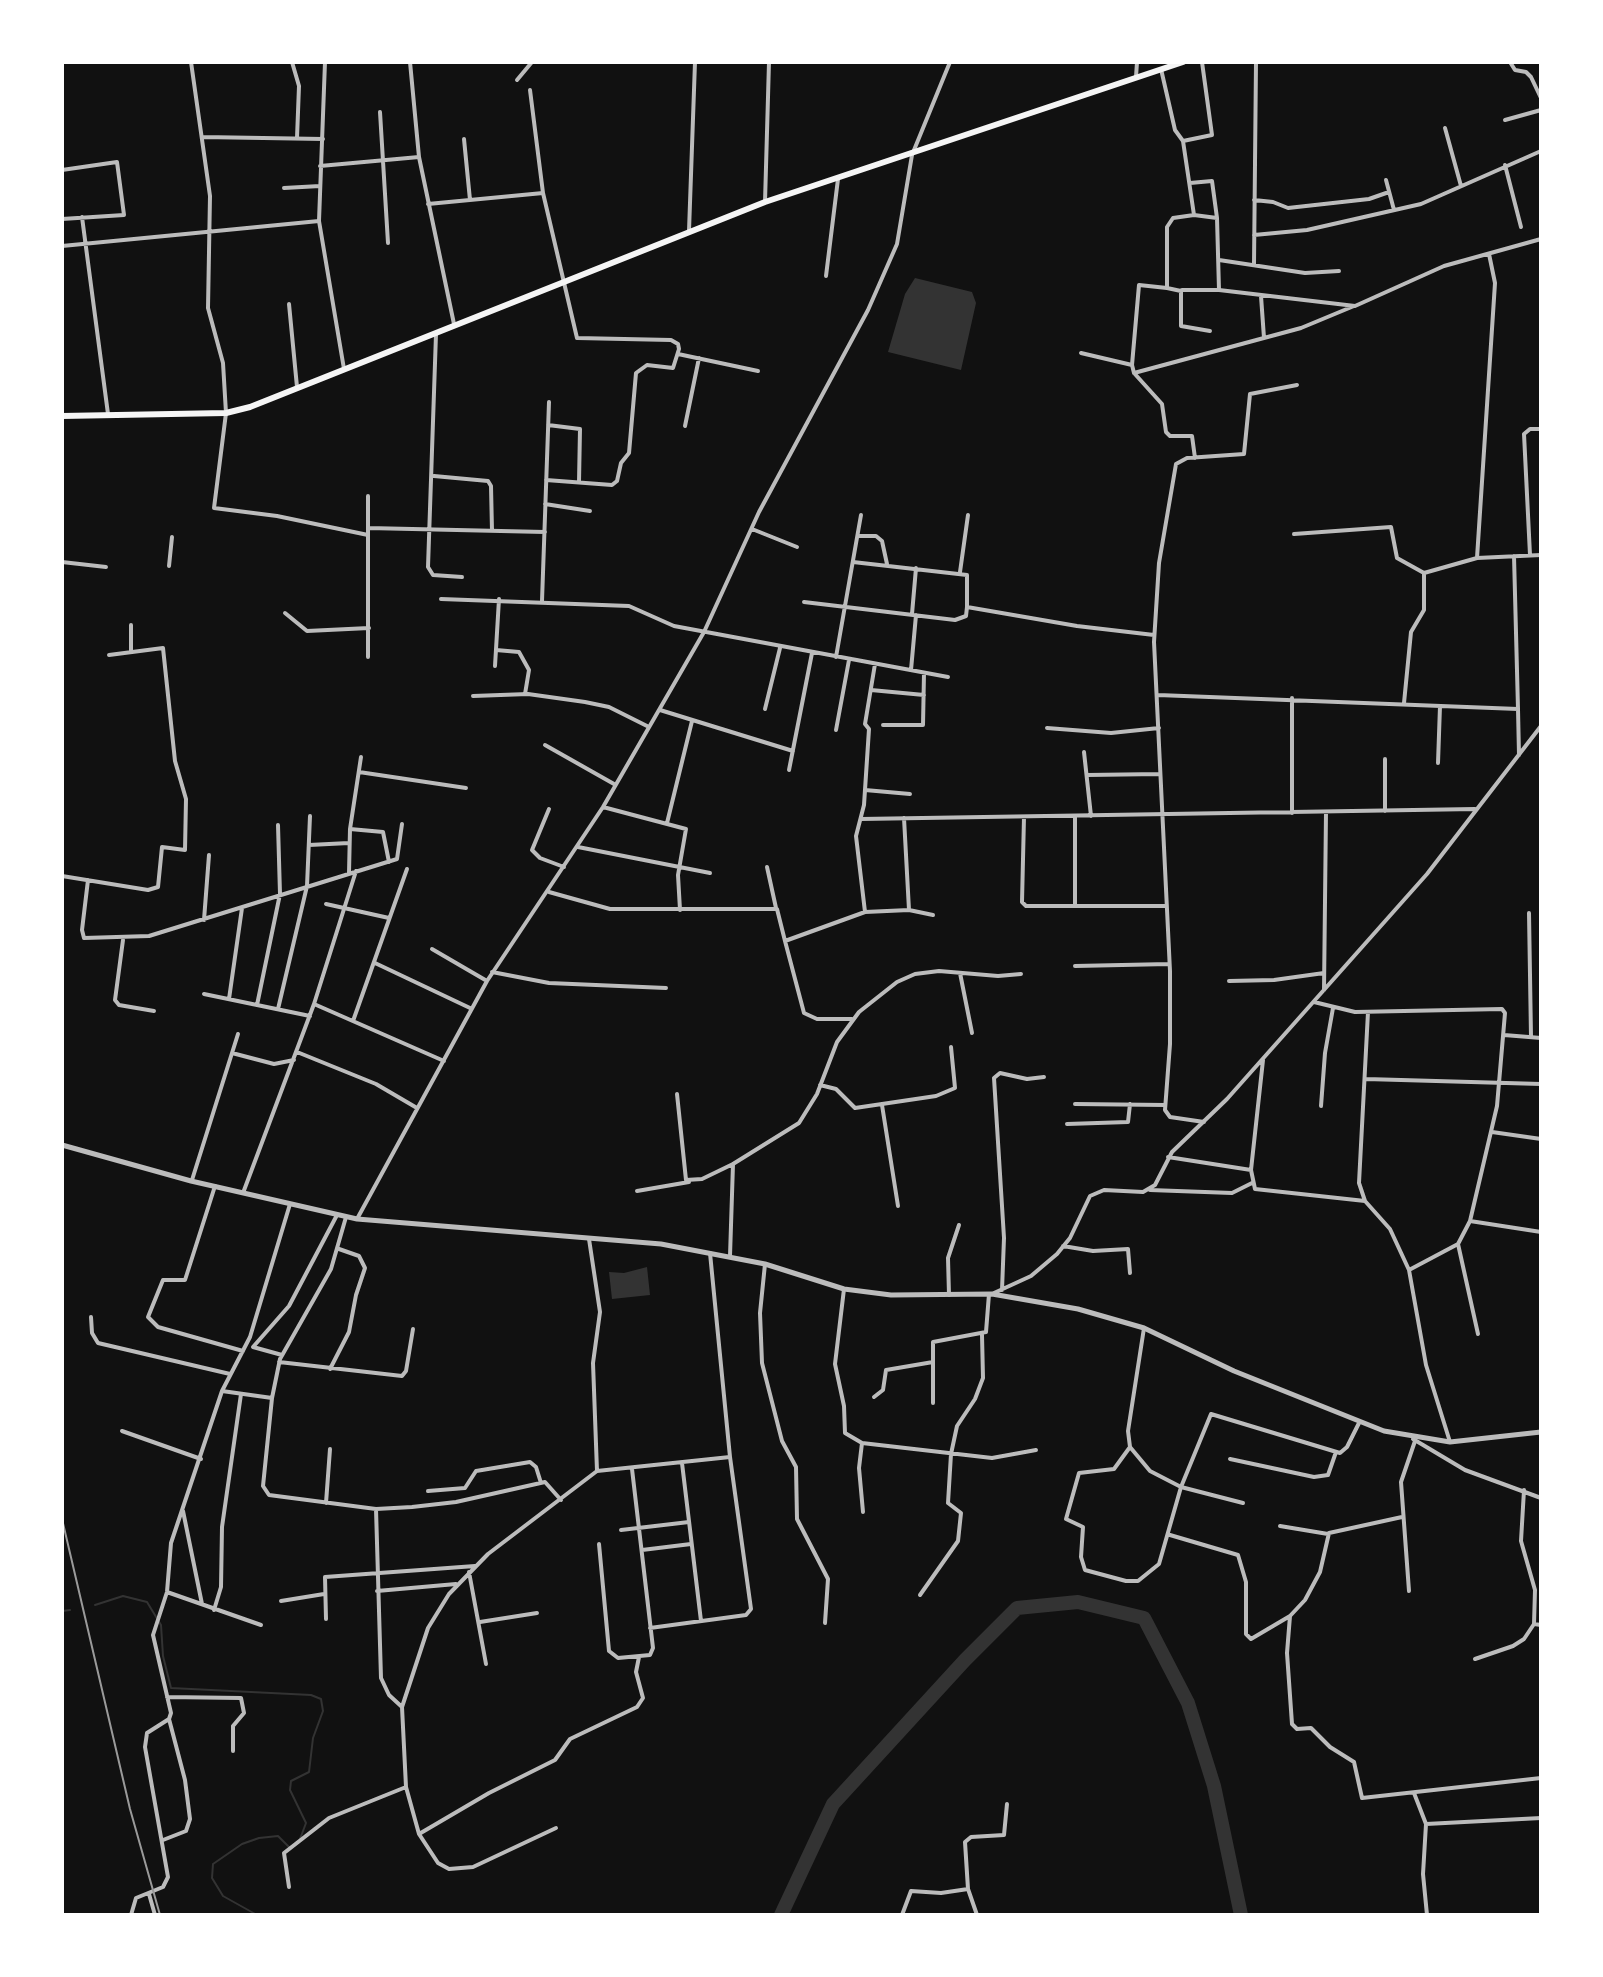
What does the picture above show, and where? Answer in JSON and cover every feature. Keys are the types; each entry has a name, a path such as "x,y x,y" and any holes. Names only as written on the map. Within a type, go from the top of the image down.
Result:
{"main road":[{"path":"62,416 226,413 250,407 765,202 1183,62"}],"street":[{"path":"191,62 210,196 208,308 223,363 226,413 214,508 277,516 368,535"},
{"path":"292,62 299,86 297,138"},
{"path":"325,62 319,221 344,369"},
{"path":"410,62 419,157 455,327"},
{"path":"517,80 532,62"},
{"path":"688,234 695,62"},
{"path":"765,202 769,62"},
{"path":"357,1219 492,972 514,935 549,892 603,807 704,632 809,416 856,335 891,257 907,197 912,155 950,62"},
{"path":"1136,77 1137,62"},
{"path":"1183,141 1212,135 1202,62"},
{"path":"1254,264 1256,62"},
{"path":"1510,62 1515,70 1526,72 1541,97"},
{"path":"1161,69 1175,130 1183,141 1194,215"},
{"path":"530,90 543,193 577,338 671,340 678,344 673,368 647,365 639,368 629,453 621,463 617,481 612,485 546,480"},
{"path":"1505,120 1541,110"},
{"path":"380,112 388,243"},
{"path":"1445,128 1461,186"},
{"path":"203,137 323,139"},
{"path":"464,139 470,200"},
{"path":"1254,235 1307,230 1431,201 1541,151"},
{"path":"320,166 419,157"},
{"path":"62,170 117,162 124,215 62,219"},
{"path":"1505,165 1521,227"},
{"path":"826,276 838,179"},
{"path":"1386,180 1394,210"},
{"path":"1190,183 1212,181 1217,218 1219,290"},
{"path":"284,188 320,186"},
{"path":"1254,200 1273,202 1288,208 1369,199 1389,192"},
{"path":"428,204 543,193"},
{"path":"1167,288 1167,227 1173,218 1194,215 1217,218"},
{"path":"82,217 108,414"},
{"path":"62,246 319,221"},
{"path":"1134,373 1301,328 1444,266 1541,239"},
{"path":"1477,558 1495,283 1489,254"},
{"path":"1219,260 1305,273 1339,271"},
{"path":"1195,458 1194,438 1166,432 1162,404 1134,373 1132,365 1139,285 1179,290 1219,290 1355,306"},
{"path":"1179,290 1181,326 1210,331"},
{"path":"1261,296 1264,338"},
{"path":"289,304 297,387"},
{"path":"436,334 429,572 462,577"},
{"path":"1081,353 1132,365"},
{"path":"678,354 758,371"},
{"path":"685,426 699,358"},
{"path":"1204,1122 1170,1117 1165,1105 1170,1044 1169,964 1154,635 1159,563 1174,469 1181,460 1244,454 1250,394 1297,385"},
{"path":"542,601 549,402"},
{"path":"548,425 580,429 579,482"},
{"path":"1530,555 1524,434 1530,429 1541,429"},
{"path":"433,476 488,481 491,486 492,531"},
{"path":"368,496 368,657"},
{"path":"545,504 590,511"},
{"path":"836,657 861,515"},
{"path":"960,573 968,515"},
{"path":"1294,534 1391,527 1397,558 1424,573 1477,558 1541,555"},
{"path":"368,528 545,532"},
{"path":"752,529 797,547"},
{"path":"858,536 876,536 882,541 887,565"},
{"path":"169,566 172,537"},
{"path":"1514,556 1519,757"},
{"path":"62,562 106,567"},
{"path":"804,602 960,619 966,616 969,577 960,573 853,562"},
{"path":"911,670 916,568"},
{"path":"1404,703 1411,632 1424,610 1424,573"},
{"path":"441,599 629,606 674,626 948,677"},
{"path":"495,666 499,599"},
{"path":"967,607 1077,626 1154,635"},
{"path":"285,613 307,631 369,628"},
{"path":"131,625 131,652"},
{"path":"62,876 148,890 158,887 162,847 185,850 186,799 175,761 163,648 109,655"},
{"path":"765,709 780,648"},
{"path":"496,650 519,652 529,670 525,694"},
{"path":"789,770 812,653"},
{"path":"836,730 849,660"},
{"path":"865,912 856,844 865,790 869,729 865,724 875,664"},
{"path":"883,725 923,725 924,673"},
{"path":"871,690 924,695"},
{"path":"473,696 525,694 609,707 649,727"},
{"path":"1158,695 1518,709"},
{"path":"1292,698 1292,813"},
{"path":"1438,763 1440,705"},
{"path":"660,710 793,751"},
{"path":"667,823 692,721"},
{"path":"1150,1190 1168,1157 1263,1058 1427,874 1541,726"},
{"path":"1047,728 1111,733 1159,728"},
{"path":"1534,736 1541,736"},
{"path":"545,745 614,784"},
{"path":"1084,752 1091,816"},
{"path":"350,873 350,829 361,757"},
{"path":"1385,759 1385,811"},
{"path":"359,772 466,788"},
{"path":"1087,775 1160,774"},
{"path":"865,790 910,794"},
{"path":"603,807 686,829 679,869 680,910"},
{"path":"549,809 532,850 540,858 565,867"},
{"path":"861,819 1477,809"},
{"path":"1324,990 1326,812"},
{"path":"278,1009 307,886 310,816"},
{"path":"1075,816 1075,906"},
{"path":"1024,817 1024,905 1165,906"},
{"path":"904,818 909,910"},
{"path":"88,880 82,930 84,938 123,940 204,921 280,894 389,862 400,856 402,824"},
{"path":"257,1005 280,894 278,825"},
{"path":"350,829 383,832 389,862"},
{"path":"309,845 349,843"},
{"path":"578,847 710,873"},
{"path":"204,921 209,855"},
{"path":"767,867 804,1013 817,1019 852,1019"},
{"path":"353,1021 407,869"},
{"path":"243,1193 310,1016 356,871"},
{"path":"549,892 610,909 777,909"},
{"path":"326,904 389,918"},
{"path":"229,999 242,908"},
{"path":"785,941 865,912 909,910 933,915"},
{"path":"1529,913 1533,1010 1531,1037"},
{"path":"123,940 115,1000 119,1005 154,1011"},
{"path":"432,949 487,981"},
{"path":"375,963 471,1009"},
{"path":"1075,966 1169,964"},
{"path":"637,1191 689,1182 733,1164 799,1123 820,1085 837,1042 852,1019 904,978 925,971 1021,974"},
{"path":"492,972 549,983 666,988"},
{"path":"960,973 972,1033"},
{"path":"1229,981 1274,980 1324,973"},
{"path":"204,994 310,1016"},
{"path":"1313,1002 1368,1012 1502,1009 1505,1013 1500,1081 1492,1132 1470,1221 1458,1244 1409,1270"},
{"path":"314,1004 444,1061"},
{"path":"1321,1106 1325,1053 1333,1008"},
{"path":"1533,1010 1541,1011"},
{"path":"1368,1012 1359,1183 1365,1201 1390,1229 1409,1270 1426,1365 1450,1442"},
{"path":"191,1181 238,1034"},
{"path":"1503,1035 1541,1038"},
{"path":"820,1085 836,1089 855,1108 952,1090 955,1085 951,1047"},
{"path":"297,1052 376,1084 418,1109"},
{"path":"232,1053 274,1064 294,1060"},
{"path":"1263,1058 1252,1183 1261,1192 1308,1193 1365,1201"},
{"path":"1002,1290 1000,1274 1005,1253 994,1078 1000,1073 1027,1079 1044,1077"},
{"path":"1366,1079 1541,1084"},
{"path":"677,1094 684,1176 689,1182"},
{"path":"1075,1104 1165,1105"},
{"path":"1067,1124 1128,1122 1130,1104"},
{"path":"882,1105 898,1206"},
{"path":"1492,1132 1541,1139"},
{"path":"62,1145 191,1181 357,1219 661,1244 765,1264 844,1289 891,1295 990,1294 1078,1309 1144,1328 1234,1371 1359,1423 1408,1436 1450,1442 1541,1432"},
{"path":"1168,1157 1251,1170"},
{"path":"730,1256 733,1164"},
{"path":"990,1294 1044,1267 1063,1246 1090,1196 1104,1190 1232,1193 1252,1183"},
{"path":"215,1186 185,1280 163,1280 148,1317 152,1325 244,1352"},
{"path":"250,1346 290,1204"},
{"path":"163,1840 186,1831 190,1819 185,1780 169,1719 153,1627 167,1592 168,1558 230,1374 244,1352 289,1306 337,1214"},
{"path":"347,1216 339,1249 279,1362 272,1398 265,1492 376,1509 456,1502 541,1483 552,1485 561,1500"},
{"path":"1470,1221 1541,1232"},
{"path":"949,1295 948,1258 959,1225"},
{"path":"589,1239 600,1312 593,1363 597,1471"},
{"path":"1458,1244 1478,1334"},
{"path":"1063,1246 1093,1251 1128,1249 1130,1273"},
{"path":"330,1369 349,1332 365,1268 359,1256 339,1249"},
{"path":"650,1628 746,1615 751,1609 730,1457 710,1253"},
{"path":"765,1264 760,1313 762,1363 782,1441 796,1467 797,1519 828,1579 825,1623"},
{"path":"844,1289 835,1364 845,1433 862,1443 951,1454 1002,1458 1036,1450"},
{"path":"920,1595 958,1541 961,1513 948,1503 951,1454 957,1426 975,1399 983,1378 982,1335 988,1328 990,1294"},
{"path":"91,1317 92,1333 98,1343 230,1374"},
{"path":"1144,1328 1128,1431 1130,1447 1150,1471 1181,1487 1243,1503"},
{"path":"279,1362 402,1376 406,1371 413,1329"},
{"path":"933,1403 936,1340 982,1335"},
{"path":"250,1346 282,1355"},
{"path":"874,1397 883,1390 886,1370 933,1362"},
{"path":"222,1391 272,1398"},
{"path":"214,1610 221,1587 222,1527 241,1394"},
{"path":"1130,1447 1114,1469 1079,1473 1066,1519 1083,1527 1082,1564 1093,1574 1138,1581 1159,1564 1170,1535 1181,1487 1213,1413 1336,1452 1344,1451 1359,1423"},
{"path":"122,1431 201,1459"},
{"path":"1408,1436 1465,1470 1541,1498"},
{"path":"1409,1591 1402,1517 1404,1467 1415,1441"},
{"path":"862,1443 859,1468 863,1512"},
{"path":"326,1503 330,1449"},
{"path":"1230,1459 1314,1477 1328,1475 1336,1452"},
{"path":"556,1828 460,1871 438,1863 419,1834 406,1787 402,1707 436,1612 475,1566 597,1471 730,1457"},
{"path":"428,1491 465,1488 476,1471 530,1462 536,1467 541,1483"},
{"path":"682,1463 701,1621"},
{"path":"599,1544 609,1651 618,1658 652,1653 632,1469"},
{"path":"1475,1659 1513,1646 1524,1639 1534,1624 1535,1590 1521,1541 1524,1490"},
{"path":"183,1509 202,1605"},
{"path":"376,1509 381,1678 389,1695 402,1707"},
{"path":"1280,1526 1328,1534 1350,1526 1402,1517"},
{"path":"621,1530 689,1522"},
{"path":"1170,1535 1238,1555 1246,1582 1244,1614 1248,1638 1256,1638 1290,1616 1315,1584 1328,1534"},
{"path":"642,1550 692,1544"},
{"path":"326,1619 325,1577 475,1566"},
{"path":"469,1572 486,1664"},
{"path":"377,1591 459,1583"},
{"path":"167,1592 261,1625"},
{"path":"281,1601 324,1594"},
{"path":"480,1622 537,1613"},
{"path":"1290,1616 1287,1653 1293,1726 1311,1728 1323,1741 1354,1762 1362,1798 1541,1778"},
{"path":"1534,1624 1541,1625"},
{"path":"419,1834 489,1793 555,1760 570,1739 637,1707 643,1698 636,1672 639,1656"},
{"path":"167,1697 241,1698 244,1713 233,1726 233,1751"},
{"path":"131,1915 134,1900 167,1883 163,1840 145,1740 153,1727 169,1719"},
{"path":"289,1887 284,1853 329,1818 406,1787"},
{"path":"1414,1793 1426,1824 1423,1874 1427,1915"},
{"path":"977,1915 968,1889 966,1839 1002,1837 1007,1804"},
{"path":"1426,1824 1541,1818"},
{"path":"902,1915 911,1891 941,1893 968,1889"},
{"path":"149,1894 155,1915"}],"shaded area":[{"path":"915,278 972,292 976,303 961,370 888,352 905,294"},
{"path":"647,1267 650,1295 612,1299 609,1272 624,1273"}],"waterway":[{"path":"95,1605 123,1596 147,1602 161,1625 163,1656 171,1688 311,1695 321,1699 323,1711 313,1738 309,1772 291,1781 290,1790 306,1823 300,1839"},
{"path":"781,1915 833,1804 965,1660 1017,1608 1078,1602 1144,1618 1188,1703 1214,1786 1241,1915"},
{"path":"62,1611 70,1610"},
{"path":"257,1915 223,1896 212,1878 213,1864 242,1844 259,1838 278,1836 289,1847"}],"railway":[{"path":"62,1519 130,1809 160,1915"}]}
